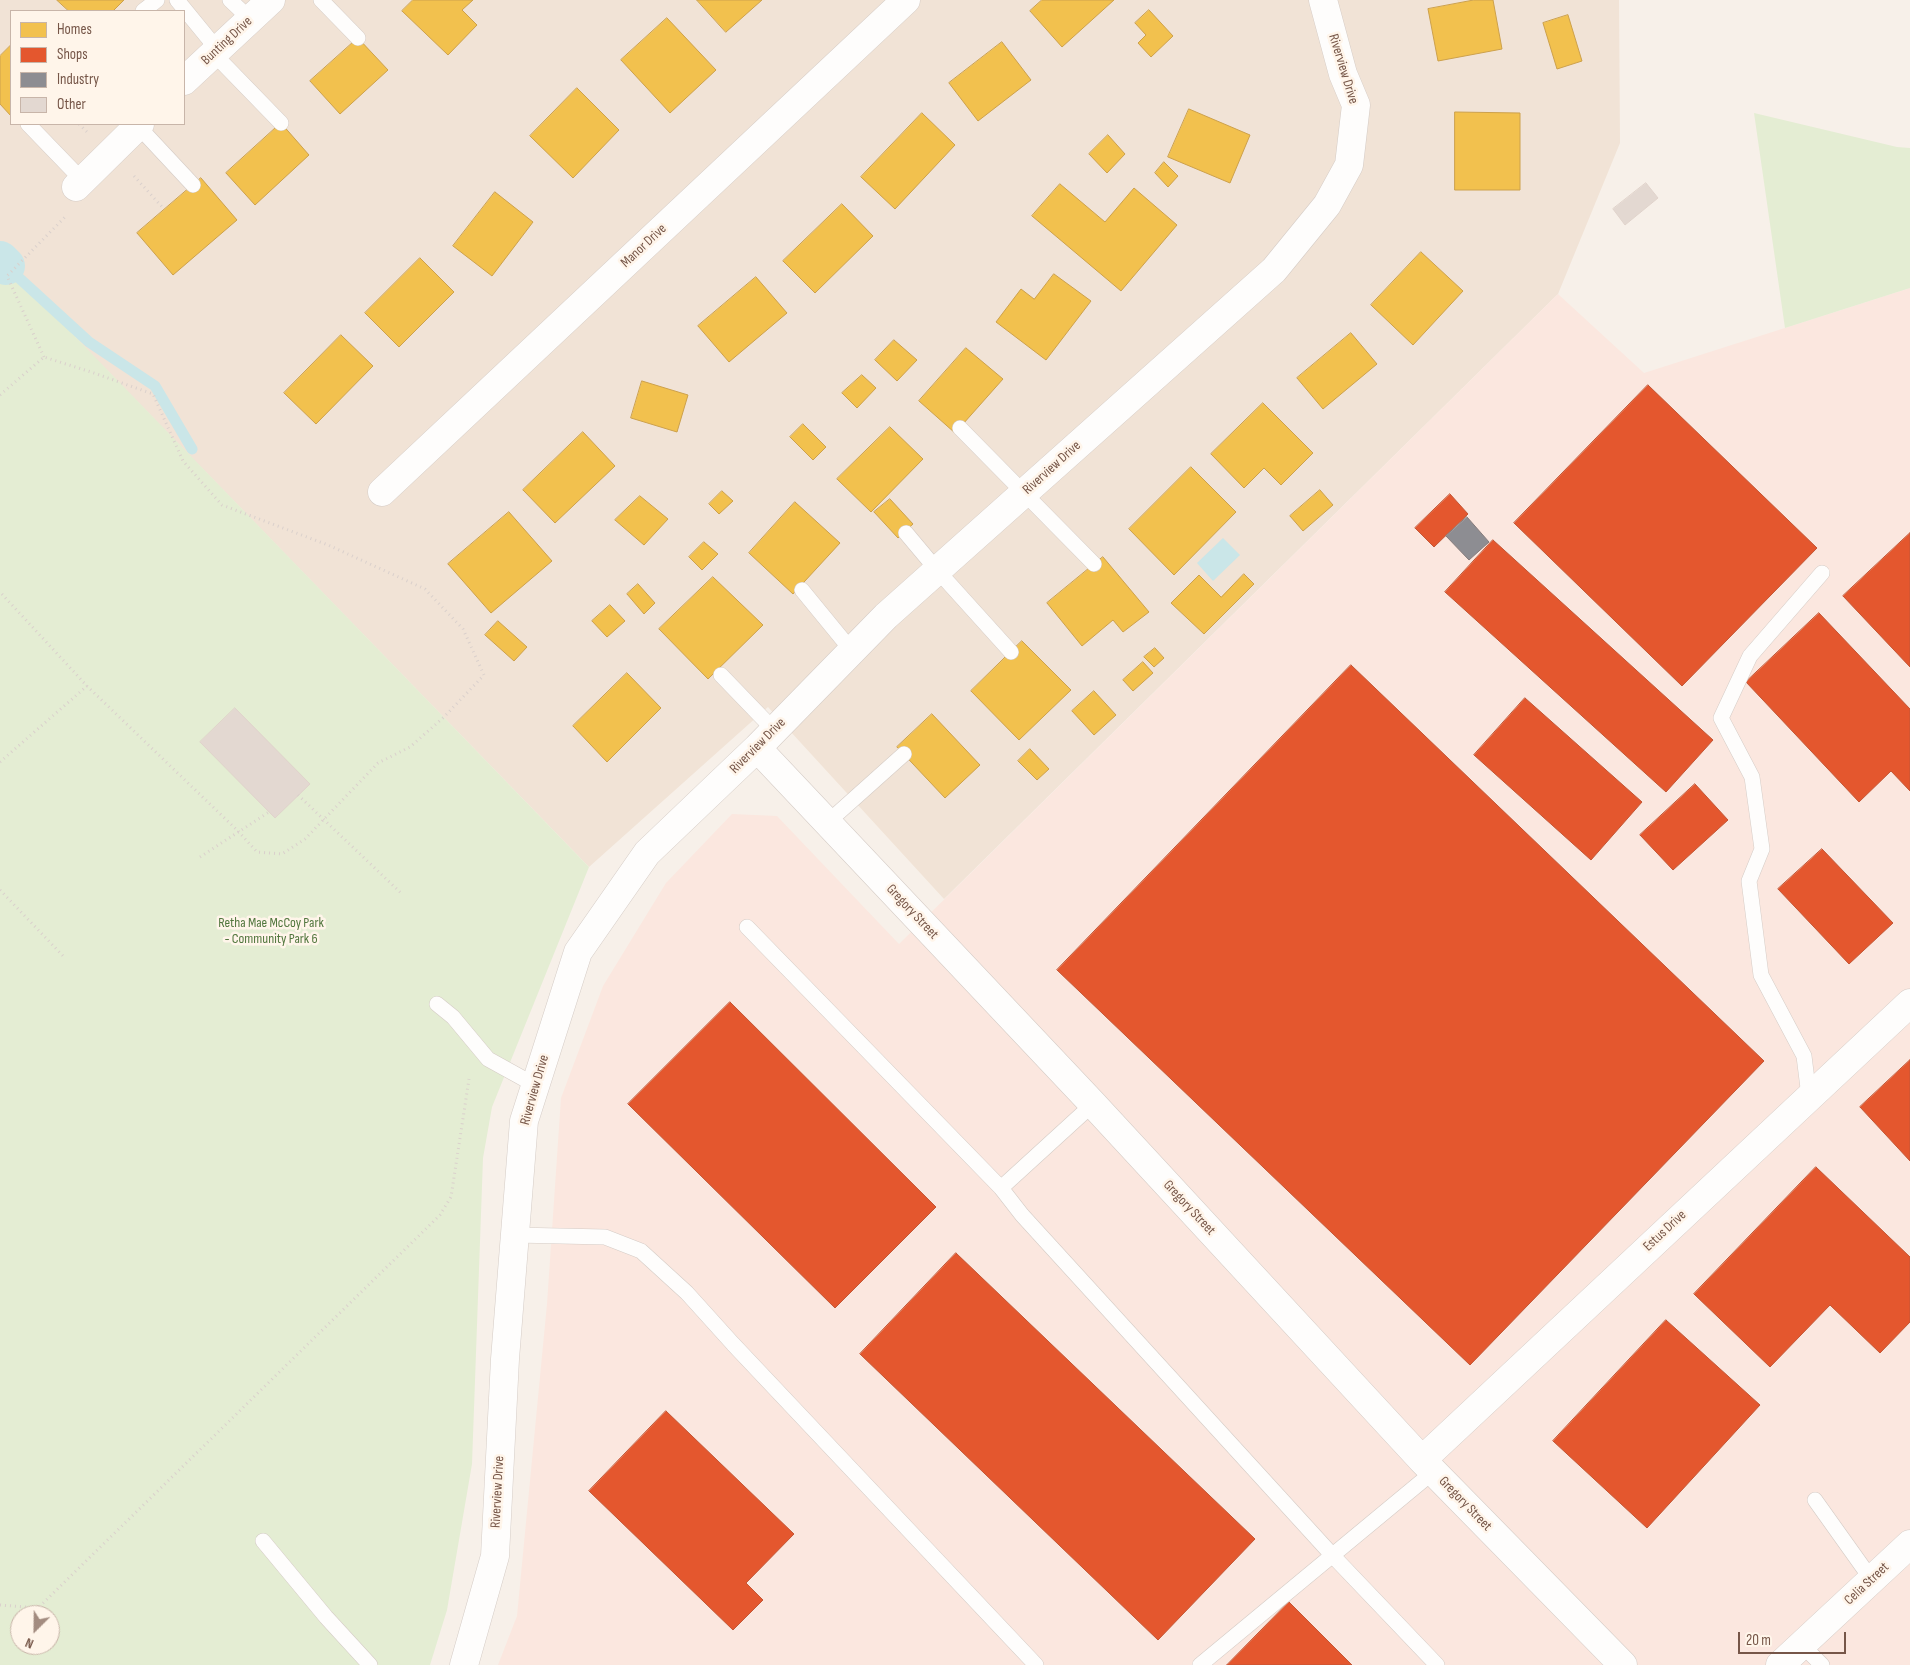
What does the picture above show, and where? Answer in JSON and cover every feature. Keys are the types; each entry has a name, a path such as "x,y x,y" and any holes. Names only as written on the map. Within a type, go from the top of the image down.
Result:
{"street":[{"name":"Bunting Drive","path":"185,80 270,0"},
{"name":"Manor Drive","path":"382,492 906,0"},
{"name":"Riverview Drive","path":"464,1665 495,1556 505,1359 524,1121 578,952 647,853 766,739 886,616 1274,270 1327,205 1349,165 1356,105 1343,74 1323,0"},
{"path":"79,184 139,125"},
{"name":"Gregory Street","path":"766,739 828,822 1093,1104 1427,1466 1623,1665"},
{"name":"Estus Drive","path":"1427,1466 1809,1096 1910,1003"},
{"name":"Celia Street","path":"1780,1665 1910,1544"}],"lane":[{"path":"144,10 157,0"},
{"path":"230,0 250,20"},
{"path":"321,0 358,38"},
{"path":"185,11 215,51 281,123"},
{"path":"29,125 79,184"},
{"path":"139,125 193,185"},
{"path":"960,428 1094,564"},
{"path":"906,534 1011,652"},
{"path":"1809,1096 1804,1056 1760,974 1749,881 1762,849 1752,776 1721,718 1750,656 1822,573"},
{"path":"802,590 852,651"},
{"path":"721,675 766,739"},
{"path":"828,822 904,754"},
{"path":"747,927 1001,1188 1022,1215 1333,1556 1437,1665"},
{"path":"437,1004 452,1017 488,1059 535,1085"},
{"path":"1001,1188 1093,1104"},
{"path":"515,1235 606,1237 642,1251 687,1293 1036,1665"},
{"path":"1200,1665 1333,1556 1427,1466"},
{"path":"1815,1500 1872,1580"},
{"path":"263,1541 326,1617 370,1665"},
{"path":"1802,1645 1822,1665"}],"path":[{"path":"111,152 164,209"},
{"path":"0,592 87,686 257,852 282,854 304,839 378,763 410,747 444,717 484,675 463,629 425,589 328,545 222,505 184,461 152,394 44,357 7,276 78,204 79,184"},
{"path":"0,395 44,357"},
{"path":"0,762 87,686"},
{"path":"298,795 401,893"},
{"path":"200,857 268,812"},
{"path":"0,890 65,958"},
{"path":"0,1605 38,1608 440,1215 451,1197 474,1043"}],"shaded area":[{"path":"0,0 1619,0 1620,143 1558,294 944,899 768,707 589,867 0,260"},
{"path":"1910,288 1910,1665 498,1665 517,1616 547,1304 561,1098 603,986 666,883 732,814 777,816 899,944 1558,294 1644,373"}],"green space":[{"path":"1754,113 1897,147 1910,148 1910,288 1785,328"},
{"name":"Retha Mae McCoy Park - Community Park 6","path":"0,259 589,867 492,1107 483,1158 472,1464 447,1610 430,1665 0,1665"}],"water":[{"path":"1223,538 1240,555 1213,581 1197,563"}],"building: Homes":[{"path":"57,0 124,0 114,10 68,10"},
{"path":"413,0 473,0 462,10 477,25 448,55 402,11"},
{"path":"697,0 762,0 726,32"},
{"path":"1042,0 1114,0 1062,47 1030,11"},
{"path":"1474,0 1493,0 1502,49 1438,61 1428,9"},
{"path":"1149,10 1173,36 1151,57 1138,43 1146,35 1135,23"},
{"path":"1568,15 1582,61 1557,69 1543,23"},
{"path":"667,18 716,70 670,113 621,60"},
{"path":"358,38 388,70 340,114 310,81"},
{"path":"1002,42 1031,80 978,121 949,83"},
{"path":"10,46 10,115 0,104 0,56"},
{"path":"577,88 619,130 573,178 530,136"},
{"path":"1189,109 1250,135 1230,183 1168,157"},
{"path":"1455,112 1520,113 1520,190 1455,190"},
{"path":"922,113 955,145 895,209 861,177"},
{"path":"281,123 309,155 255,205 226,173"},
{"path":"1108,135 1125,154 1107,173 1089,154"},
{"path":"1164,162 1178,176 1168,187 1155,173"},
{"path":"201,178 237,220 173,275 137,233"},
{"path":"1060,184 1105,222 1134,188 1177,225 1121,291 1032,216"},
{"path":"495,192 533,222 492,276 453,246"},
{"path":"842,204 873,236 815,293 783,261"},
{"path":"1421,252 1463,291 1413,345 1371,305"},
{"path":"420,258 454,292 399,347 365,313"},
{"path":"1054,274 1091,301 1046,360 996,322 1021,289 1034,299"},
{"path":"756,277 787,313 729,362 698,326"},
{"path":"1351,333 1377,364 1323,409 1297,378"},
{"path":"341,335 373,366 316,424 284,393"},
{"path":"894,340 917,360 897,381 875,360"},
{"path":"966,348 1003,379 955,433 919,401"},
{"path":"862,375 876,388 857,408 842,393"},
{"path":"642,381 688,395 677,432 631,418"},
{"path":"1263,403 1313,453 1281,485 1264,468 1244,488 1211,454"},
{"path":"803,424 826,447 813,460 790,437"},
{"path":"890,427 923,459 871,512 837,479"},
{"path":"583,432 615,466 555,523 523,490"},
{"path":"1191,467 1236,512 1174,575 1129,529"},
{"path":"1320,490 1333,505 1303,531 1290,516"},
{"path":"722,491 733,501 719,514 709,504"},
{"path":"640,496 668,519 644,545 615,520"},
{"path":"890,499 913,524 898,538 874,512"},
{"path":"795,502 840,543 793,594 749,553"},
{"path":"509,512 552,561 491,613 448,564"},
{"path":"704,542 718,554 702,570 689,557"},
{"path":"1103,557 1149,612 1123,632 1113,620 1082,646 1047,603"},
{"path":"1244,574 1254,584 1204,634 1171,603 1199,575 1221,597"},
{"path":"713,577 763,625 708,679 659,629"},
{"path":"638,584 655,603 644,614 627,594"},
{"path":"610,605 625,621 607,637 592,621"},
{"path":"498,621 527,647 514,661 485,635"},
{"path":"1022,641 1071,690 1019,740 971,691"},
{"path":"1155,648 1164,658 1154,667 1144,657"},
{"path":"1143,662 1153,673 1133,691 1123,680"},
{"path":"627,673 661,708 607,762 573,726"},
{"path":"1094,691 1116,715 1094,735 1072,711"},
{"path":"932,714 980,765 945,798 897,747"},
{"path":"1030,749 1049,769 1037,780 1018,761"}],"building: Shops":[{"path":"1648,385 1817,548 1682,686 1514,523"},
{"path":"1450,494 1468,514 1434,547 1415,528"},
{"path":"1910,533 1910,667 1843,596"},
{"path":"1493,540 1713,740 1666,792 1445,592"},
{"path":"1819,613 1910,709 1910,791 1891,771 1859,802 1746,682"},
{"path":"1351,665 1764,1061 1470,1365 1057,970"},
{"path":"1525,698 1642,802 1591,860 1474,755"},
{"path":"1695,784 1728,820 1673,870 1640,835"},
{"path":"1822,849 1893,923 1849,964 1778,889"},
{"path":"730,1002 936,1207 835,1308 628,1104"},
{"path":"1910,1060 1910,1161 1860,1107"},
{"path":"1816,1167 1910,1257 1910,1322 1880,1353 1830,1305 1770,1367 1694,1294"},
{"path":"956,1253 1255,1539 1158,1640 860,1354"},
{"path":"1666,1320 1760,1405 1647,1528 1553,1441"},
{"path":"666,1411 794,1534 746,1583 763,1600 733,1630 589,1491"},
{"path":"1289,1602 1352,1665 1227,1665"}],"building: Industry":[{"path":"1467,517 1489,542 1469,560 1446,536"}],"building: Other":[{"path":"1646,183 1658,198 1625,225 1613,209"},
{"path":"235,708 310,784 275,818 200,742"}],"waterway":[{"path":"0,260 6,266"},
{"path":"6,266 89,342 155,386 192,449"}]}
